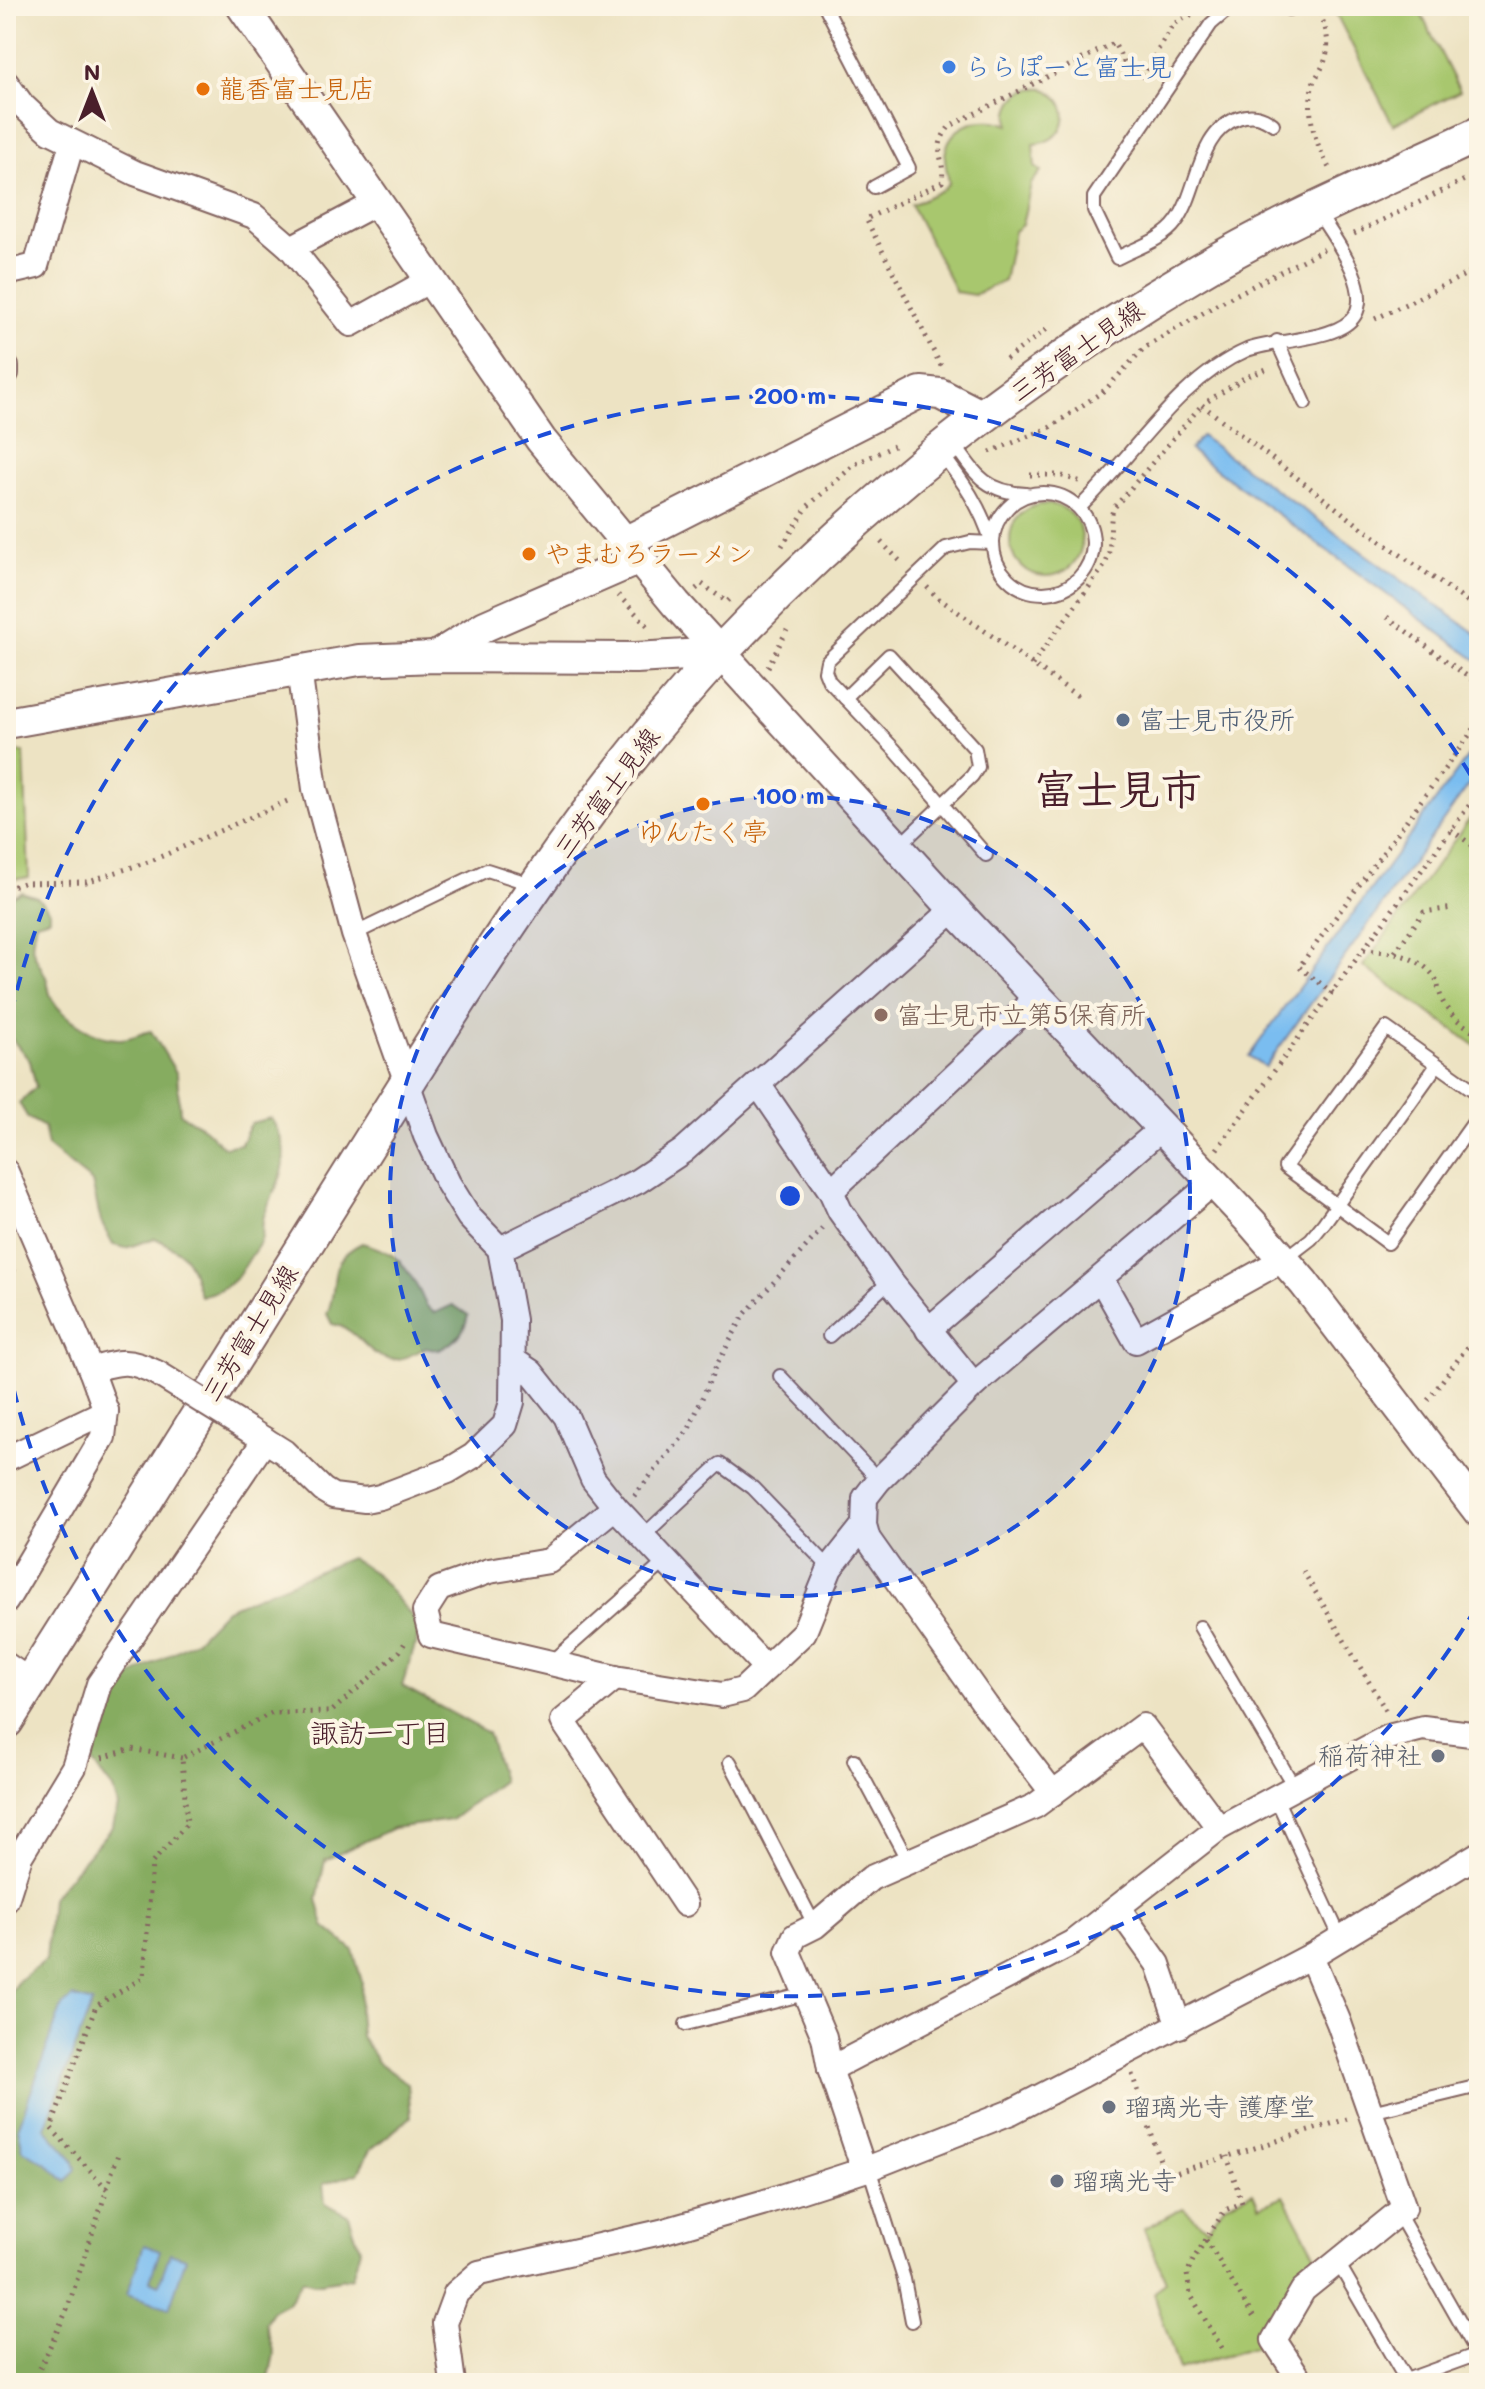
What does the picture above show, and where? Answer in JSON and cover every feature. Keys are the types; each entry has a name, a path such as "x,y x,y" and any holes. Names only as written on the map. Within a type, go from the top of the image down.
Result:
{"main road":[{"name":"三芳富士見線","path":"6,1721 18,1674 537,886 649,736 720,653 823,552 954,453 983,416 1109,326 1205,267 1479,134"}],"street":[{"path":"242,6 541,440 720,653 954,909 1162,1128 1214,1168 1479,1512"},
{"path":"6,83 22,105 50,131 72,143 135,173 254,216 291,248 351,324 430,280"},
{"path":"6,273 36,266 72,143"},
{"path":"291,248 378,202"},
{"path":"435,657 485,626 632,550 921,392 940,394 983,416"},
{"path":"6,723 359,660 435,657 636,658 720,653"},
{"path":"91,1370 120,1362 135,1362 284,1452 311,1480 333,1496 365,1500 448,1471 473,1456 505,1425 512,1402 513,1320 500,1249 469,1217 448,1183 426,1136 354,934 315,789 299,669"},
{"path":"500,1249 638,1181 683,1151 954,909"},
{"path":"836,1201 1037,998"},
{"path":"758,1084 890,1281 974,1385"},
{"path":"928,1330 1162,1128"},
{"path":"1053,1793 919,1614 868,1539 864,1525 865,1498 879,1480 974,1385 1101,1279 1214,1168"},
{"path":"6,1172 106,1411 103,1437 6,1601"},
{"path":"1101,1279 1136,1341 1284,1259"},
{"path":"513,1360 531,1372 566,1416 593,1479 618,1510 766,1668"},
{"path":"6,1459 106,1411"},
{"path":"6,1900 20,1856 74,1767 99,1684 257,1435"},
{"path":"618,1510 549,1561 489,1571 439,1589 425,1611 431,1635 615,1678 722,1695 743,1690 804,1632 830,1568 864,1525"},
{"path":"615,1678 563,1721 685,1904"},
{"path":"866,2169 830,2069 824,2037 788,1952 795,1936 815,1926 871,1878 1035,1806 1143,1726 1219,1828"},
{"path":"830,2069 1072,1943 1219,1828 1388,1737 1423,1728 1479,1735"},
{"path":"453,2383 445,2323 456,2293 479,2273 661,2232 762,2203 866,2169 1011,2112 1311,1956 1479,1854"},
{"path":"1118,1908 1158,1964 1179,2026"},
{"path":"1302,2383 1274,2340 1303,2290 1404,2208 1311,1956"}],"lane":[{"path":"825,6 909,168 874,187"},
{"path":"1232,6 1211,24 1094,197 1094,210 1117,258 1174,226 1182,214 1213,136 1228,122 1246,116 1262,116 1273,124"},
{"path":"1079,508 1188,388 1214,367 1248,350 1277,341 1337,330 1355,315 1359,303 1358,283 1317,211"},
{"path":"1277,341 1305,403"},
{"path":"954,453 992,487 1007,493 1056,494 1079,508 1089,522 1093,554 1087,569 1076,582 1062,590 1045,594 1029,592 1014,585 1002,574 994,559 985,518 954,453"},
{"path":"992,543 999,518 1007,507 1029,495"},
{"path":"986,855 894,749 829,681 825,671 827,661 946,548 970,542 992,543"},
{"path":"845,698 889,655 975,749 978,767 972,776 898,847"},
{"path":"354,934 487,870 537,886"},
{"path":"1479,1094 1386,1028 1285,1167 1388,1243 1479,1115"},
{"path":"1284,1259 1311,1239 1437,1065"},
{"path":"829,1336 890,1281"},
{"path":"780,1376 879,1480"},
{"path":"643,1536 720,1464 753,1488 830,1568"},
{"path":"550,1664 666,1561"},
{"path":"1200,1627 1285,1793 1341,1939"},
{"path":"854,1760 909,1863"},
{"path":"730,1762 815,1926"},
{"path":"686,2024 805,1994"},
{"path":"1371,2112 1479,2086"},
{"path":"866,2169 904,2279 912,2321"},
{"path":"1337,2261 1406,2380 1478,2354 1475,2341 1399,2215"}],"path":[{"path":"1316,7 1324,20 1328,46 1324,63 1312,84 1312,133 1333,175"},
{"path":"941,366 866,219 942,182 938,148 940,138 950,126 1114,43 1124,62 1143,76 1173,24 1198,12"},
{"path":"954,453 1002,446 1049,428 1105,390 1144,348 1218,304 1479,173"},
{"path":"1032,665 1105,565 1110,555 1113,509 1202,405 1361,527 1479,610"},
{"path":"1017,479 1044,473 1079,479 1113,509"},
{"path":"889,534 881,542 938,598 1079,697"},
{"path":"612,588 651,629"},
{"path":"1387,617 1479,685"},
{"path":"768,654 769,666 786,631 796,622"},
{"path":"1333,993 1299,967 1479,722"},
{"path":"6,889 23,883 86,882 151,861 315,789"},
{"path":"1214,1168 1363,950 1479,792"},
{"path":"1451,830 1479,850"},
{"path":"1395,952 1424,912 1453,908"},
{"path":"1363,950 1395,952 1418,962 1435,978 1440,997 1448,1010 1464,1026 1479,1034"},
{"path":"618,1510 689,1429 714,1370 744,1315 836,1201"},
{"path":"1428,1401 1479,1331"},
{"path":"1303,1571 1400,1734"},
{"path":"131,1749 182,1758 272,1713 331,1712 400,1651"},
{"path":"107,2189 51,2128 96,2006 144,1977 152,1863 187,1824 182,1758"},
{"path":"1125,2054 1165,2176 1371,2112"},
{"path":"33,2383 67,2310 119,2151"},
{"path":"1222,2348 1190,2294 1187,2274 1225,2210 1242,2203 1227,2156"},
{"path":"1206,2240 1257,2322"}],"green space":[{"path":"1332,6 1417,6 1460,91 1393,125"},
{"path":"1043,88 1061,102 1064,120 1055,136 1033,144 1035,167 1041,171 1031,184 1022,225 1014,231 1004,281 974,295 956,292 911,205 944,189 949,183 945,157 947,146 959,129 968,124 988,121 1009,125 1010,109 1016,98 1027,90"},
{"path":"1046,504 1066,510 1076,520 1082,540 1076,560 1066,570 1046,576 1026,570 1016,560 1010,540 1016,520 1026,510"},
{"path":"6,745 11,753 24,752 29,878 6,879"},
{"path":"1479,806 1479,1048 1363,966"},
{"path":"21,892 37,897 50,911 50,918 36,922 33,951 52,999 64,1013 92,1032 111,1038 128,1038 151,1031 177,1074 180,1113 204,1128 224,1147 241,1144 251,1123 271,1118 279,1133 283,1146 283,1168 264,1216 260,1242 241,1272 225,1287 200,1296 187,1260 176,1249 155,1238 126,1248 113,1245 101,1222 92,1182 47,1146 44,1127 28,1118 19,1103 36,1087 30,1061 6,1032 6,899"},
{"path":"362,1243 397,1259 432,1311 435,1313 453,1305 468,1315 458,1336 439,1350 426,1347 407,1357 393,1359 382,1357 345,1328 332,1324 327,1314 337,1265 350,1250"},
{"path":"350,1558 376,1574 421,1627 402,1686 488,1733 502,1781 451,1820 393,1828 325,1860 317,1899 324,1926 353,1950 362,1982 359,2011 361,2036 378,2062 408,2084 411,2117 370,2150 358,2173 323,2184 325,2203 349,2216 360,2249 352,2277 314,2283 303,2280 288,2302 273,2310 265,2323 274,2354 268,2383 6,2383 6,1999 18,1981 46,1960 51,1898 113,1826 118,1806 113,1789 86,1754 107,1690 196,1640 226,1609"},
{"path":"1253,2192 1259,2206 1284,2196 1321,2265 1296,2287 1257,2346 1179,2370 1154,2293 1166,2281 1144,2229 1183,2208 1207,2229 1224,2205"}],"water":[{"path":"1201,436 1479,636 1479,662 1190,450"},
{"path":"1479,741 1479,771 1265,1067 1249,1056"},
{"path":"73,1997 92,2003 45,2128 73,2159 76,2169 66,2182 47,2164 23,2150 18,2128 62,2006"},
{"path":"144,2245 160,2251 150,2280 159,2284 170,2253 186,2258 169,2308 127,2294"}],"place":[{"name":"ららぽーと富士見","path":"949,67"},
{"name":"龍香富士見店","path":"203,89"},
{"name":"やまむろラーメン","path":"529,554"},
{"name":"富士見市役所","path":"1123,720"},
{"name":"ゆんたく亭","path":"703,804"},
{"name":"富士見市立第5保育所","path":"881,1015"},
{"name":"稲荷神社","path":"1438,1756"},
{"name":"瑠璃光寺 護摩堂","path":"1109,2107"},
{"name":"瑠璃光寺","path":"1057,2181"}],"district":[{"name":"富士見市","path":"1118,789"},
{"name":"諏訪一丁目","path":"380,1733"}]}
